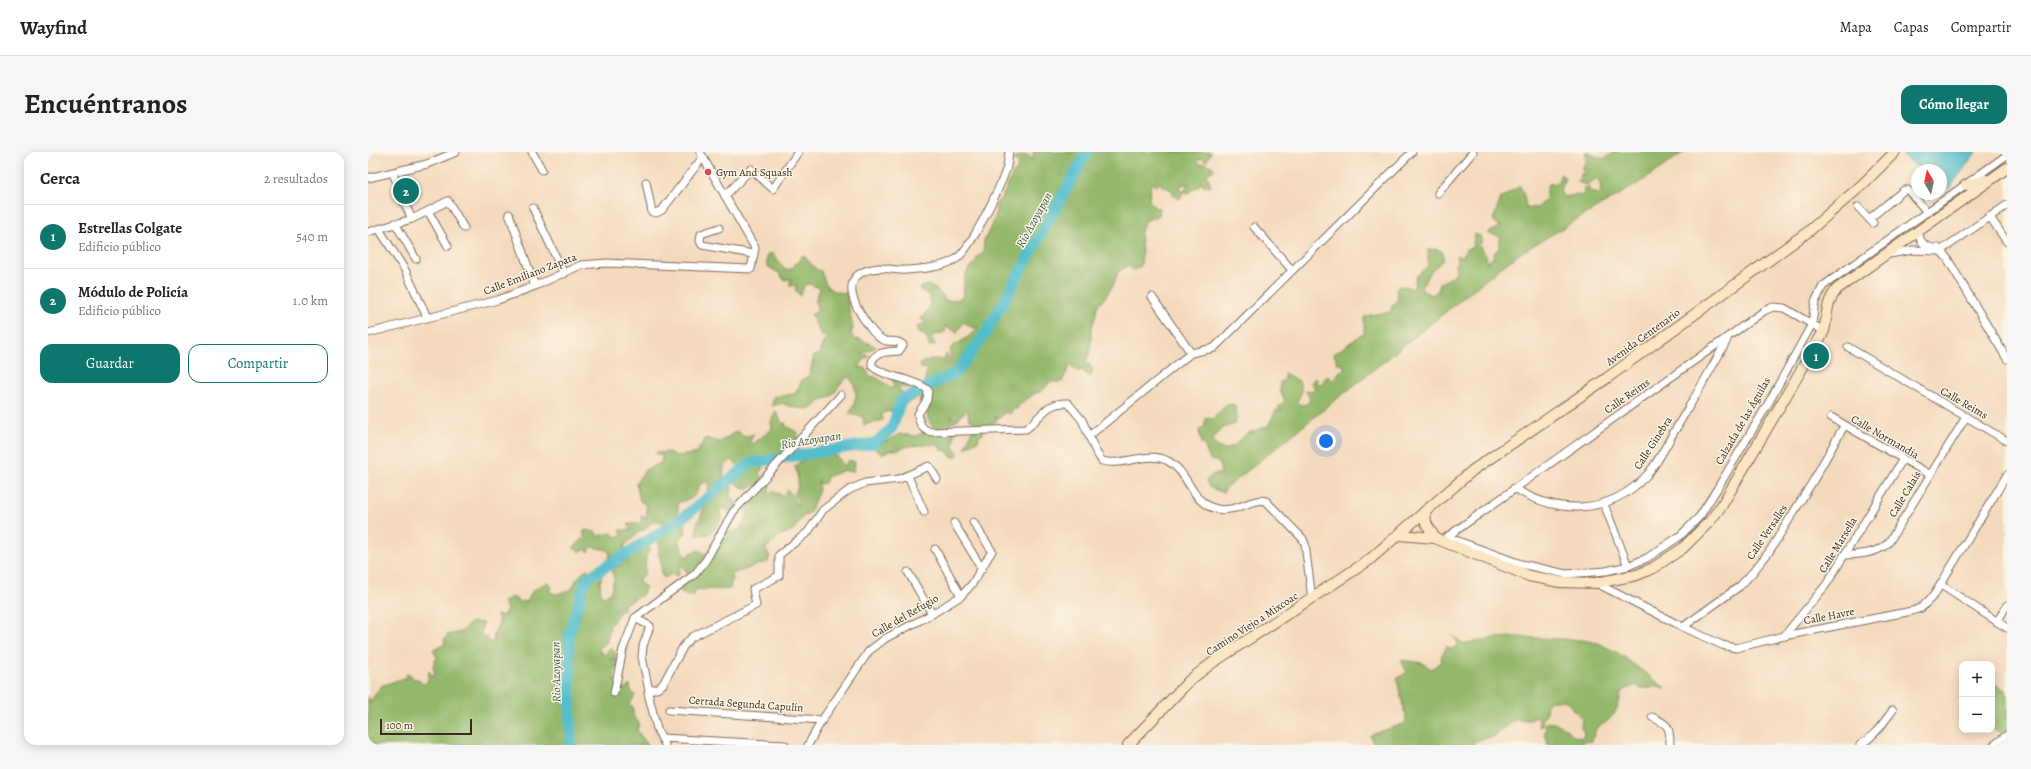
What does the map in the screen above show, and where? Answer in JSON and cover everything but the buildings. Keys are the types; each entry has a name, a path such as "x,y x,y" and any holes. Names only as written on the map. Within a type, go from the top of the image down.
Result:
{"main road":[{"name":"Avenida Centenario","path":"1399,535 1473,470 1639,355 1809,231 1864,184 1895,152"},
{"name":"Calzada de las Águilas","path":"1399,535 1442,539 1529,576 1560,582 1596,583 1626,578 1653,568 1682,548 1710,521 1731,489 1824,331 1829,298 1837,289 1881,256 1919,234 2007,168"},
{"path":"1966,185 1991,179"},
{"path":"1425,511 1429,530 1442,539"},
{"name":"Camino Viejo a Mixcoac","path":"1128,745 1190,680 1212,663 1368,562 1399,535"}],"street":[{"path":"532,152 542,170"},
{"path":"725,196 751,169 773,189 798,152"},
{"path":"1009,152 1006,169 972,241 956,259 935,268 904,270 879,268 860,272 853,278 852,289 858,309 875,334 885,341 897,342 902,346 902,349 899,351 882,353 876,356 873,359 872,366 880,372 921,384 928,390 929,394 927,400 918,414 920,426 924,430 931,432 1026,429 1050,407 1058,403 1068,403 1074,409 1089,436 1098,458 1102,461 1116,461 1141,457 1154,457 1167,461 1178,468 1198,499 1215,509 1231,510 1259,500 1270,503 1305,544 1312,599"},
{"path":"1089,436 1192,353 1214,348 1412,152"},
{"path":"1438,193 1474,152"},
{"path":"368,178 393,173 452,153"},
{"path":"646,182 652,212 656,213 662,210 702,154 755,248 753,254 702,245 700,241 701,234 720,228"},
{"name":"Calzada de las Águilas","path":"1442,539 1521,564 1566,574 1606,571 1628,566 1647,558 1680,536 1700,516 1765,409 1812,324 1815,302 1823,286 2007,155"},
{"path":"393,173 402,198 412,219"},
{"path":"1858,207 1871,221 1904,190 1908,190 1927,212"},
{"path":"368,232 412,219 447,201 450,201 464,228"},
{"path":"1881,256 1913,250 1939,249 1947,246 2007,205"},
{"path":"533,208 564,274"},
{"path":"428,211 448,246"},
{"path":"509,214 535,286"},
{"path":"1990,217 2007,242"},
{"path":"396,223 416,259"},
{"path":"1254,226 1292,270"},
{"path":"379,229 405,270 427,317"},
{"path":"1919,234 1927,246 1939,249 1947,258 2007,359"},
{"path":"1913,250 1919,234"},
{"name":"Calle Emiliano Zapata","path":"368,333 498,300 564,274 582,265 606,263 751,269 753,254"},
{"path":"1152,298 1192,353"},
{"name":"Calle Reims","path":"1442,539 1728,338 1764,311 1773,307 1784,308 1824,331"},
{"name":"Calle Ginebra","path":"1514,488 1528,498 1556,506 1580,507 1604,504 1630,489 1647,475 1709,375 1728,338"},
{"name":"Calle Reims","path":"1848,347 2007,441"},
{"path":"614,693 623,649 635,618 695,574 706,560 733,512 841,395"},
{"name":"Calle Calais","path":"1844,555 1859,554 1885,546 1966,417"},
{"name":"Calle Normandia","path":"1831,418 1929,474"},
{"name":"Calle Versalles","path":"1683,627 1740,586 1753,572 1769,552 1809,488 1844,426"},
{"name":"Calle Marsella","path":"1784,636 1826,585 1902,459"},
{"path":"649,691 657,689 663,684 683,647 692,638 756,605 753,589 779,576 779,555 808,532 819,515 830,503 859,485 908,476 929,466 937,479"},
{"name":"Calle Havre","path":"1596,583 1683,627 1730,648 1741,648 1784,636 1912,611 1922,608 1928,603 1941,585 2007,475"},
{"path":"908,476 924,512"},
{"path":"1604,504 1628,566"},
{"name":"Calle del Refugio","path":"808,745 822,720 868,651 886,638 932,614 961,596 972,584 992,551 973,522"},
{"path":"954,523 982,569"},
{"path":"935,548 961,596"},
{"path":"908,572 932,614"},
{"path":"1941,585 2007,628"},
{"path":"1997,622 2007,605"},
{"path":"635,618 650,626 643,646 642,657 649,691 648,693 657,729 663,742 785,745"},
{"name":"Cerrada Segunda Capulín","path":"669,710 822,720"},
{"path":"1860,745 1869,740 1892,710"},
{"path":"1652,717 1667,725 1669,728 1670,745"},
{"path":"1994,745 2007,735"}],"green space":[{"path":"1033,152 1211,152 1206,162 1202,158 1197,161 1200,164 1204,163 1213,167 1214,170 1207,174 1211,187 1203,185 1201,181 1199,186 1186,194 1184,191 1188,185 1182,184 1179,190 1183,192 1180,199 1176,198 1172,190 1162,186 1160,182 1156,187 1153,183 1151,183 1149,200 1155,208 1160,208 1159,215 1146,221 1142,227 1142,261 1140,267 1133,270 1128,266 1118,271 1110,290 1097,306 1091,331 1090,351 1086,360 1093,370 1090,377 1082,370 1077,371 1070,365 1062,382 1050,382 1042,391 1034,394 1020,404 1017,409 1013,409 1010,414 1005,412 999,419 995,416 997,421 982,428 983,434 978,437 979,440 965,448 972,430 975,430 979,426 969,419 967,408 954,423 954,418 951,417 953,423 941,427 950,436 953,430 955,431 953,446 958,453 956,457 950,456 947,451 941,450 938,444 909,446 897,450 890,450 882,454 875,449 880,444 900,434 915,436 935,429 928,418 927,412 929,406 927,402 920,400 917,395 916,399 892,411 884,412 882,415 883,420 864,425 863,417 849,414 854,404 856,391 849,377 842,382 833,395 829,398 821,400 812,408 801,409 782,403 772,406 773,397 795,394 803,379 809,376 814,356 818,355 823,343 822,342 828,339 821,335 811,315 818,310 815,302 820,288 809,284 804,285 801,295 799,295 795,289 797,285 789,286 791,279 784,280 779,273 767,266 767,254 773,254 785,270 794,268 794,264 798,263 803,255 817,270 821,271 826,285 831,290 846,293 853,328 851,334 855,340 860,339 876,347 861,354 870,356 862,361 859,367 865,368 870,376 876,377 891,388 895,386 892,379 895,374 902,374 910,384 907,388 901,387 898,389 911,398 912,391 921,388 924,384 927,369 921,368 920,364 931,359 943,360 947,354 948,361 944,363 949,364 951,348 970,336 978,327 973,328 963,322 957,332 945,326 945,332 931,336 935,345 929,346 926,336 919,332 917,327 926,323 921,319 929,308 930,296 919,289 927,285 936,289 947,301 959,299 964,296 963,286 965,276 969,269 976,263 977,257 983,254 984,241 995,218 997,202 1002,198 1013,173 1016,171 1019,164 1014,161 1016,157 1028,155 1033,160"},
{"path":"1585,152 1591,152 1593,155 1604,159 1614,152 1684,152 1641,182 1522,252 1499,269 1226,488 1223,493 1209,487 1206,481 1213,474 1221,474 1219,462 1210,460 1204,445 1200,443 1202,441 1200,439 1199,430 1205,426 1205,418 1213,419 1226,405 1234,404 1237,413 1235,424 1222,428 1212,441 1215,445 1224,450 1235,445 1246,434 1268,426 1276,410 1282,410 1278,407 1285,401 1280,391 1280,382 1285,380 1284,373 1299,381 1302,392 1297,401 1301,405 1307,404 1310,399 1305,390 1313,391 1315,388 1311,383 1315,378 1317,379 1317,383 1322,384 1325,378 1329,376 1331,380 1335,379 1340,371 1345,370 1344,365 1338,364 1334,354 1361,335 1364,335 1364,317 1391,312 1392,306 1398,299 1396,289 1399,286 1414,288 1416,277 1428,265 1428,250 1437,249 1443,252 1443,260 1432,270 1425,282 1421,284 1422,290 1432,295 1438,291 1440,283 1450,278 1456,272 1457,255 1462,258 1466,249 1472,248 1475,234 1480,236 1482,241 1479,245 1487,258 1486,263 1493,258 1494,253 1499,248 1499,239 1501,239 1499,236 1488,233 1501,226 1498,226 1493,220 1501,198 1520,186 1526,207 1536,208 1547,198 1547,187 1549,184 1557,183 1561,174 1565,178 1560,192 1564,197 1576,195 1583,196 1584,188 1589,187 1589,192 1600,194 1601,187 1597,178 1587,185 1578,182 1581,174 1584,174 1582,169 1587,158"},
{"path":"776,411 783,425 785,422 786,426 798,433 796,447 787,458 764,461 763,468 759,473 763,480 757,485 745,489 733,481 742,468 731,460 724,467 723,480 731,485 732,492 730,495 737,503 735,508 728,512 724,506 719,512 723,517 713,531 707,534 696,535 697,525 704,508 702,505 698,506 707,494 709,488 707,482 701,483 694,497 678,502 678,515 688,513 684,525 686,533 678,539 686,558 690,553 699,550 705,554 714,551 721,534 739,530 747,516 746,509 755,501 757,497 756,490 763,487 765,480 770,487 768,493 773,493 772,490 783,496 788,490 797,505 798,501 793,495 798,484 798,477 796,471 797,469 794,467 801,461 820,455 829,454 837,457 844,466 849,460 855,462 854,471 848,472 845,470 827,477 825,483 819,484 818,480 819,490 810,512 803,516 793,531 780,535 768,547 764,547 770,556 768,562 733,573 730,589 695,590 694,595 686,596 676,587 695,572 687,572 680,564 678,576 671,574 665,578 662,576 660,557 658,554 659,544 658,540 654,536 662,532 665,524 660,522 650,523 645,530 640,531 625,545 622,559 627,561 629,556 637,555 642,542 648,543 650,550 646,555 645,573 638,582 646,587 642,595 621,606 625,607 623,611 620,611 610,626 608,637 604,640 609,640 598,649 605,655 610,648 616,653 615,658 610,660 618,660 614,680 619,681 625,689 630,685 631,691 635,695 630,704 633,707 633,716 639,723 637,731 648,745 368,745 368,695 370,702 381,686 407,677 406,674 411,675 414,680 417,678 424,685 428,680 429,671 432,676 435,675 433,666 435,660 438,659 433,650 445,644 444,639 447,638 447,635 461,632 471,622 483,623 481,636 484,639 486,636 491,644 494,639 493,635 499,623 497,615 503,616 507,609 503,602 512,597 520,602 528,601 530,594 533,591 549,582 552,588 549,592 556,594 571,590 577,579 586,569 590,571 593,568 599,571 602,576 600,582 601,596 610,594 614,580 612,571 609,569 621,565 621,562 610,567 608,560 610,555 608,550 591,547 588,552 586,549 581,552 573,548 585,537 583,533 585,530 595,532 599,536 611,533 617,537 623,535 619,530 632,530 628,524 638,524 642,521 641,516 647,518 646,505 640,501 636,483 645,470 661,463 662,456 655,453 669,452 676,456 695,454 706,438 720,442 737,431 744,437 754,434 750,441 753,444 772,429 771,422"},
{"path":"1451,635 1464,644 1495,638 1515,637 1581,640 1598,643 1620,654 1665,688 1653,686 1652,688 1640,688 1636,685 1626,689 1621,693 1616,710 1610,719 1596,728 1592,741 1582,742 1580,745 1548,745 1547,739 1544,735 1546,728 1545,723 1553,723 1568,730 1573,736 1583,738 1584,732 1581,728 1582,719 1577,712 1573,711 1571,705 1564,700 1547,702 1546,714 1542,719 1543,726 1539,727 1538,716 1530,720 1515,720 1493,737 1481,739 1477,742 1473,739 1474,745 1374,745 1370,735 1406,723 1406,714 1397,679 1407,672 1401,660 1423,663 1431,669 1442,662 1441,658 1447,646 1450,649 1456,647 1457,641"},
{"path":"1995,685 2007,691 2007,732 1999,732 1995,730"}],"water":[{"path":"1906,152 1976,152 1949,189 1947,188 1947,164 1914,164 1903,156"}],"waterway":[{"name":"Rio Azoyapan","path":"571,745 569,635 586,579 677,522 751,463 875,443 892,428 901,400 957,372 987,331 1087,152"}],"place":[{"name":"Gym And Squash","path":"708,172"},
{"name":"Módulo de Policía","path":"406,191"},
{"name":"Estrellas Colgate","path":"1816,356"}]}
